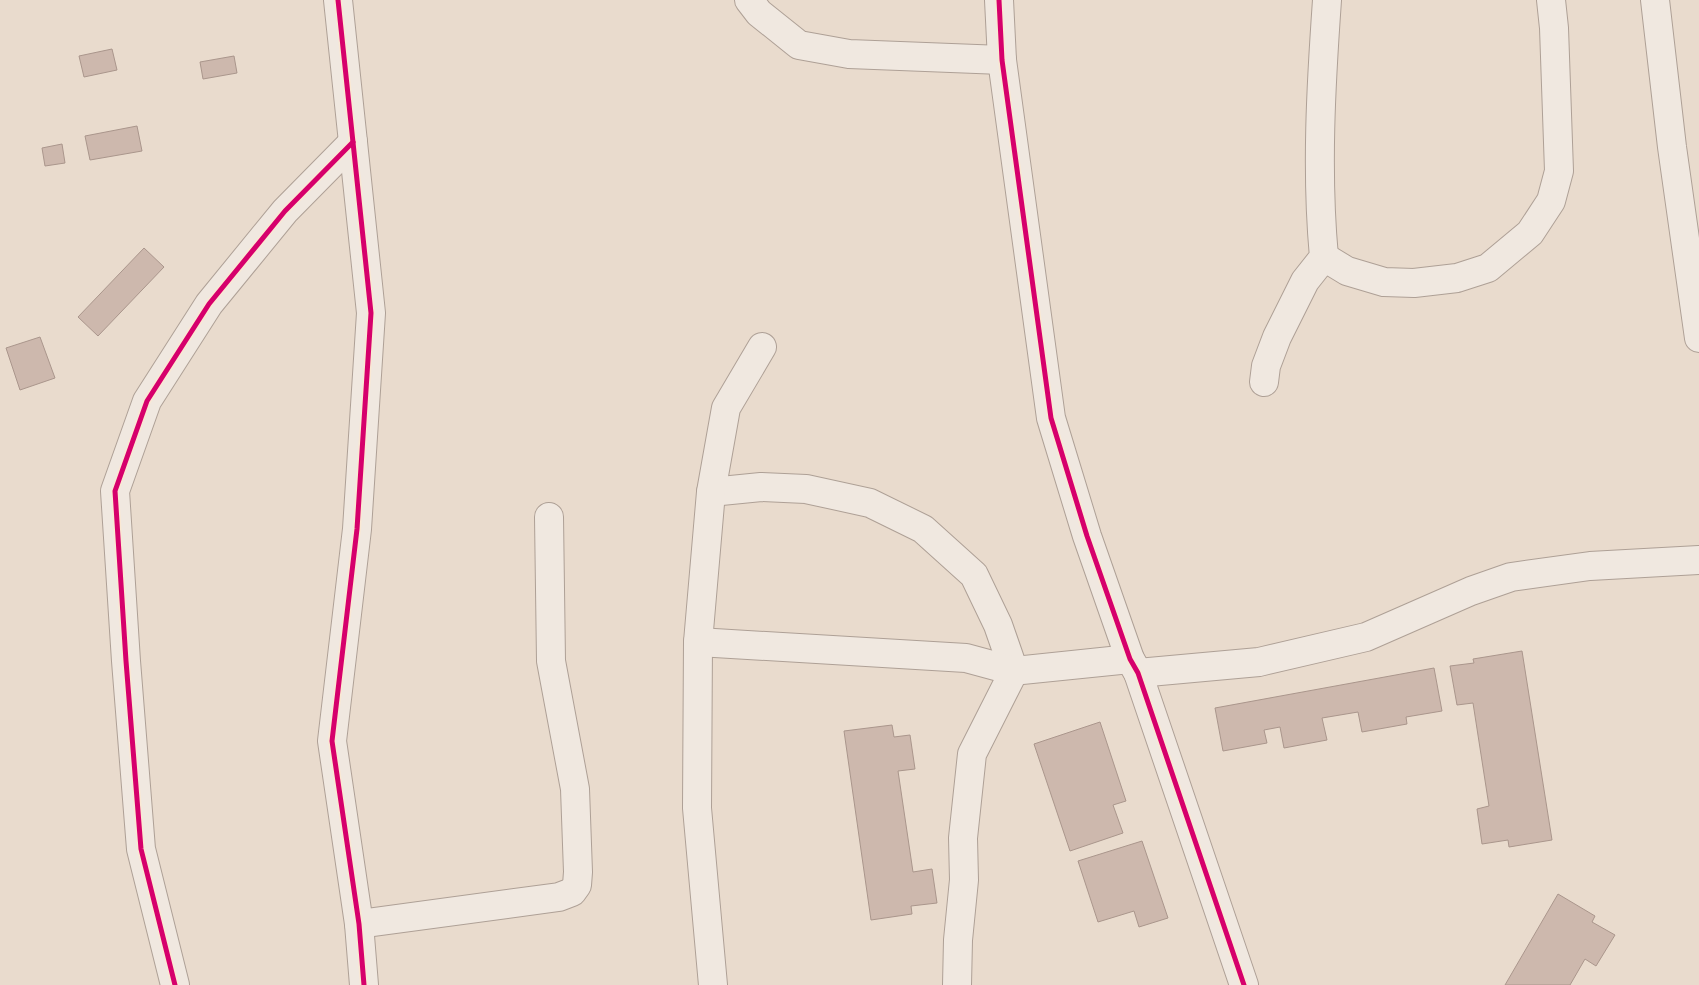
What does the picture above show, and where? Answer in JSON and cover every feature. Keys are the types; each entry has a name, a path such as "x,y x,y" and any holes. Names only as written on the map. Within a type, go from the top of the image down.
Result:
{"street":[{"path":"338,0 371,313 357,529 332,741 358,924 364,985"},
{"path":"749,0 758,13 799,45 849,54 1002,60"},
{"path":"999,0 1002,60 1051,418 1086,536 1134,666 1244,985"},
{"path":"1264,382 1266,366 1277,336 1304,281 1324,257 1322,233 1321,92 1327,0"},
{"path":"1324,257 1347,271 1384,282 1422,282 1457,278 1488,268 1530,233 1551,201 1559,171 1554,28 1551,0"},
{"path":"1655,0 1672,146 1699,338"},
{"path":"175,985 141,849 115,491 147,400 209,304 285,211 353,142"},
{"path":"713,985 697,808 698,642 711,492 726,408 762,347"},
{"path":"711,492 761,487 806,489 870,503 923,529 974,575 998,625 1014,671 972,754 963,838 964,880 958,940 957,985"},
{"path":"358,924 559,897 572,892 577,885 575,789 551,661 549,517"},
{"path":"698,642 966,658 1014,671 1259,662 1366,637 1471,591 1511,578 1590,566 1699,560"}],"building":[{"path":"112,49 117,70 84,77 79,56"},
{"path":"234,56 237,73 203,79 200,62"},
{"path":"137,126 142,151 90,160 85,136"},
{"path":"62,144 65,163 45,166 42,148"},
{"path":"144,248 164,267 98,336 78,317"},
{"path":"40,337 55,378 20,390 6,348"},
{"path":"1522,651 1552,840 1509,847 1508,840 1482,844 1477,809 1489,806 1473,703 1457,705 1450,666 1474,663 1473,659"},
{"path":"1434,668 1442,711 1406,717 1407,724 1362,732 1358,712 1322,718 1327,740 1284,748 1280,727 1264,730 1267,743 1223,751 1215,708"},
{"path":"1100,722 1126,801 1113,805 1123,833 1070,851 1034,744"},
{"path":"892,725 894,737 910,735 915,769 898,771 913,872 932,869 937,903 911,906 912,914 871,920 844,731"},
{"path":"1142,841 1168,918 1139,927 1134,911 1098,922 1078,861"},
{"path":"1558,894 1595,916 1592,922 1615,935 1596,966 1585,959 1570,985 1505,985"}],"cycle path":[{"path":"338,0 371,313 357,529 332,741 359,924 364,985"},
{"path":"999,0 1002,60 1051,418 1087,536 1130,659 1138,673 1244,985"},
{"path":"175,985 141,849 115,491 147,401 209,304 285,211 353,142"}]}
